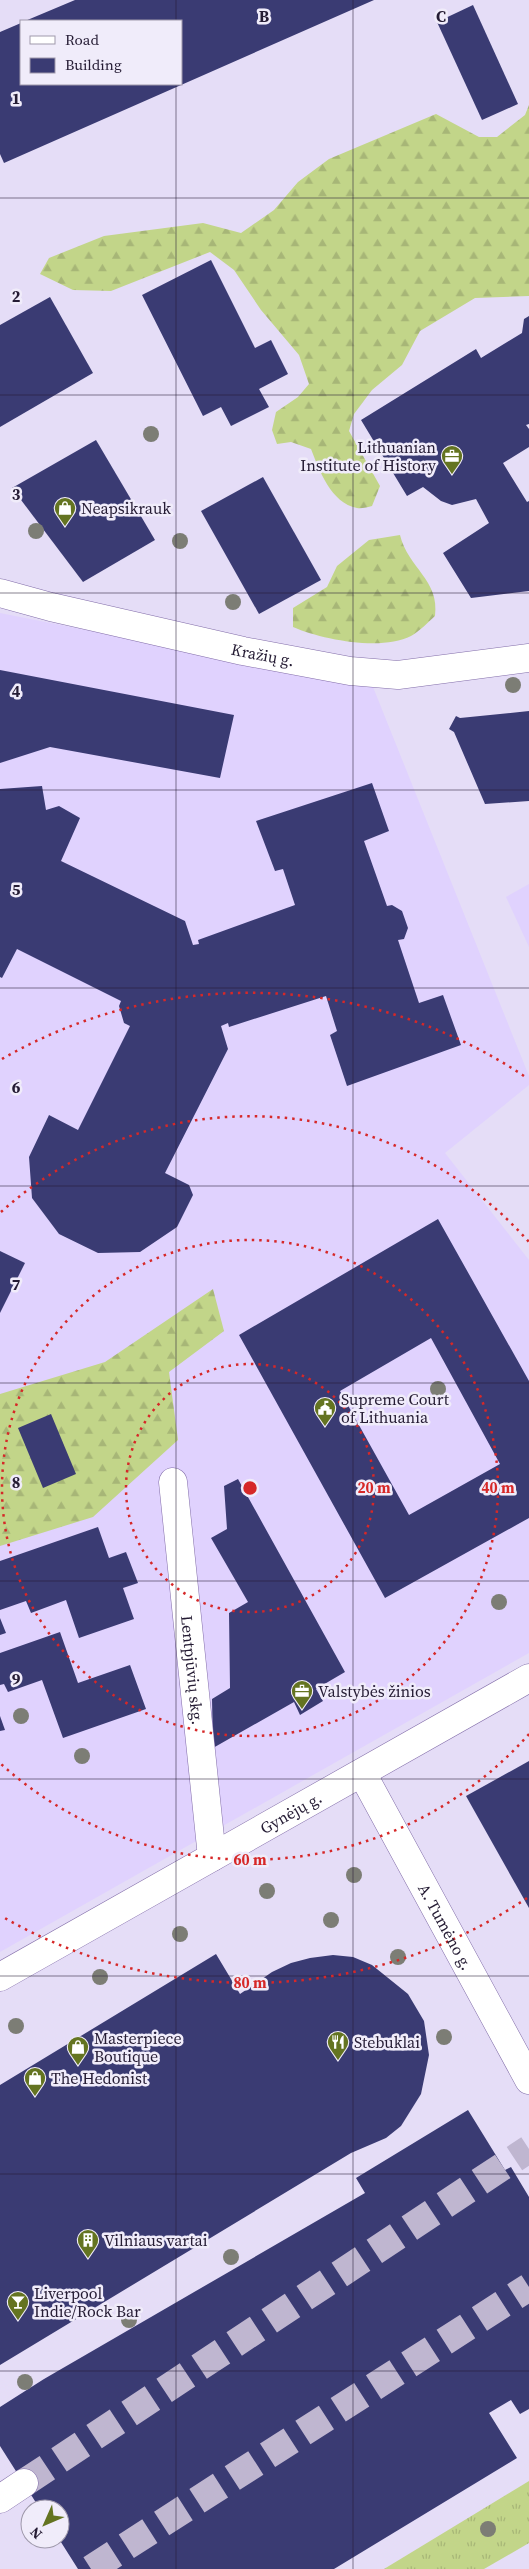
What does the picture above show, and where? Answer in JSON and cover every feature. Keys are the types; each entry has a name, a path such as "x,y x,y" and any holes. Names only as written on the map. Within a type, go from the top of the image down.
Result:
{"main road":[{"name":"Kražių g.","path":"0,593 51,608 243,651 350,671 398,675 529,658"},
{"name":"Lentpjūvių skg.","path":"173,1482 212,1857"},
{"name":"Gynėjų g.","path":"0,1977 529,1678"},
{"name":"A. Tumėno g.","path":"362,1773 529,2080"},
{"path":"0,2499 24,2483"}],"shaded area":[{"path":"0,613 373,687 529,1076 529,1085 445,1153 529,1260 529,1653 0,1952"},
{"path":"529,884 529,947 506,897"}],"green space":[{"path":"529,105 529,296 475,298 420,331 402,365 372,390 354,414 349,431 380,486 372,506 357,508 340,500 322,476 311,449 291,442 277,444 272,430 276,412 298,397 309,384 299,355 261,310 234,270 210,252 111,291 73,290 40,274 49,258 104,236 203,223 241,233 274,210 298,182 329,159 436,114 479,137 497,137 525,115"},
{"path":"400,535 410,557 433,593 435,616 421,629 411,636 399,640 385,643 369,643 336,640 293,627 293,608 327,587 337,566 369,540"},
{"path":"213,1289 224,1331 169,1372 178,1440 93,1517 0,1546 0,1394 105,1362"},
{"path":"529,2481 529,2543 484,2569 384,2569"}],"building":[{"path":"75,0 374,0 182,85 182,20 27,20"},
{"path":"473,5 518,104 482,120 437,22"},
{"path":"20,23 20,85 181,85 4,163 0,154 0,32"},
{"path":"211,260 255,348 271,340 288,374 259,389 269,407 231,426 221,407 203,416 142,295"},
{"path":"50,297 93,373 0,427 0,325"},
{"name":"Lithuanian Institute of History","path":"529,316 529,424 526,425 529,429 529,447 503,463 527,502 529,501 529,591 471,598 443,553 489,523 476,499 452,505 441,501 423,487 407,496 361,420 476,349 481,358 522,333 524,319"},
{"path":"96,440 155,540 83,582 12,488"},
{"path":"263,477 321,580 259,614 201,511"},
{"path":"0,670 234,715 220,778 50,747 0,763"},
{"path":"529,711 529,801 485,804 454,732 449,729 456,716 460,718"},
{"path":"372,783 389,831 364,841 387,906 392,905 402,911 408,928 404,939 398,940 419,1003 443,995 461,1045 347,1086 330,1035 337,1031 326,996 229,1027 228,1023 221,1026 228,1049 165,1173 189,1185 193,1195 177,1227 140,1252 98,1253 59,1234 32,1198 29,1157 49,1115 78,1130 130,1026 124,1023 119,1006 121,1001 17,949 2,978 0,977 0,789 42,786 46,810 59,806 80,818 61,861 185,921 193,945 199,944 198,940 295,905 283,869 275,871 256,821"},
{"name":"Supreme Court of Lithuania","path":"438,1219 529,1381 529,1518 385,1598 239,1335","holes":["431,1338 500,1464 409,1515 340,1391"]},
{"path":"0,1251 25,1263 0,1313"},
{"path":"51,1414 76,1474 43,1488 18,1428"},
{"path":"238,1479 345,1672 316,1689 323,1701 300,1715 294,1702 213,1748 212,1699 230,1688 229,1613 248,1602 211,1538 227,1529 224,1486"},
{"path":"98,1527 109,1558 126,1552 138,1583 123,1588 134,1619 79,1638 66,1600 31,1613 26,1601 0,1610 0,1561"},
{"path":"0,1618 6,1633 0,1635"},
{"path":"60,1632 78,1683 130,1665 146,1709 63,1738 42,1680 8,1692 4,1684 0,1685 0,1653"},
{"path":"0,1716 5,1730 0,1731"},
{"path":"529,1761 529,1908 466,1796"},
{"name":"Vilniaus vartai","path":"216,1954 240,1994 272,1972 291,1963 310,1958 333,1955 353,1957 372,1965 408,1994 424,2021 429,2055 421,2094 401,2126 386,2138 351,2153 0,2365 0,2085"},
{"path":"468,2110 505,2170 511,2167 529,2197 529,2409 520,2414 511,2400 489,2413 517,2458 334,2569 78,2569 65,2549 70,2549 70,2499 34,2499 0,2446 0,2407 44,2379 365,2193 356,2178"}],"tunnel":[{"path":"24,2483 529,2149"},
{"path":"91,2569 529,2287"}],"place":[{"name":"Lithuanian Institute of History","path":"452,475"},
{"name":"Neapsikrauk","path":"65,527"},
{"name":"Supreme Court of Lithuania","path":"325,1427"},
{"name":"Valstybės žinios","path":"302,1710"},
{"name":"Stebuklai","path":"338,2061"},
{"name":"Masterpiece Boutique","path":"78,2066"},
{"name":"The Hedonist","path":"35,2097"},
{"name":"Vilniaus vartai","path":"88,2259"},
{"name":"Liverpool Indie/Rock Bar","path":"18,2321"}]}
